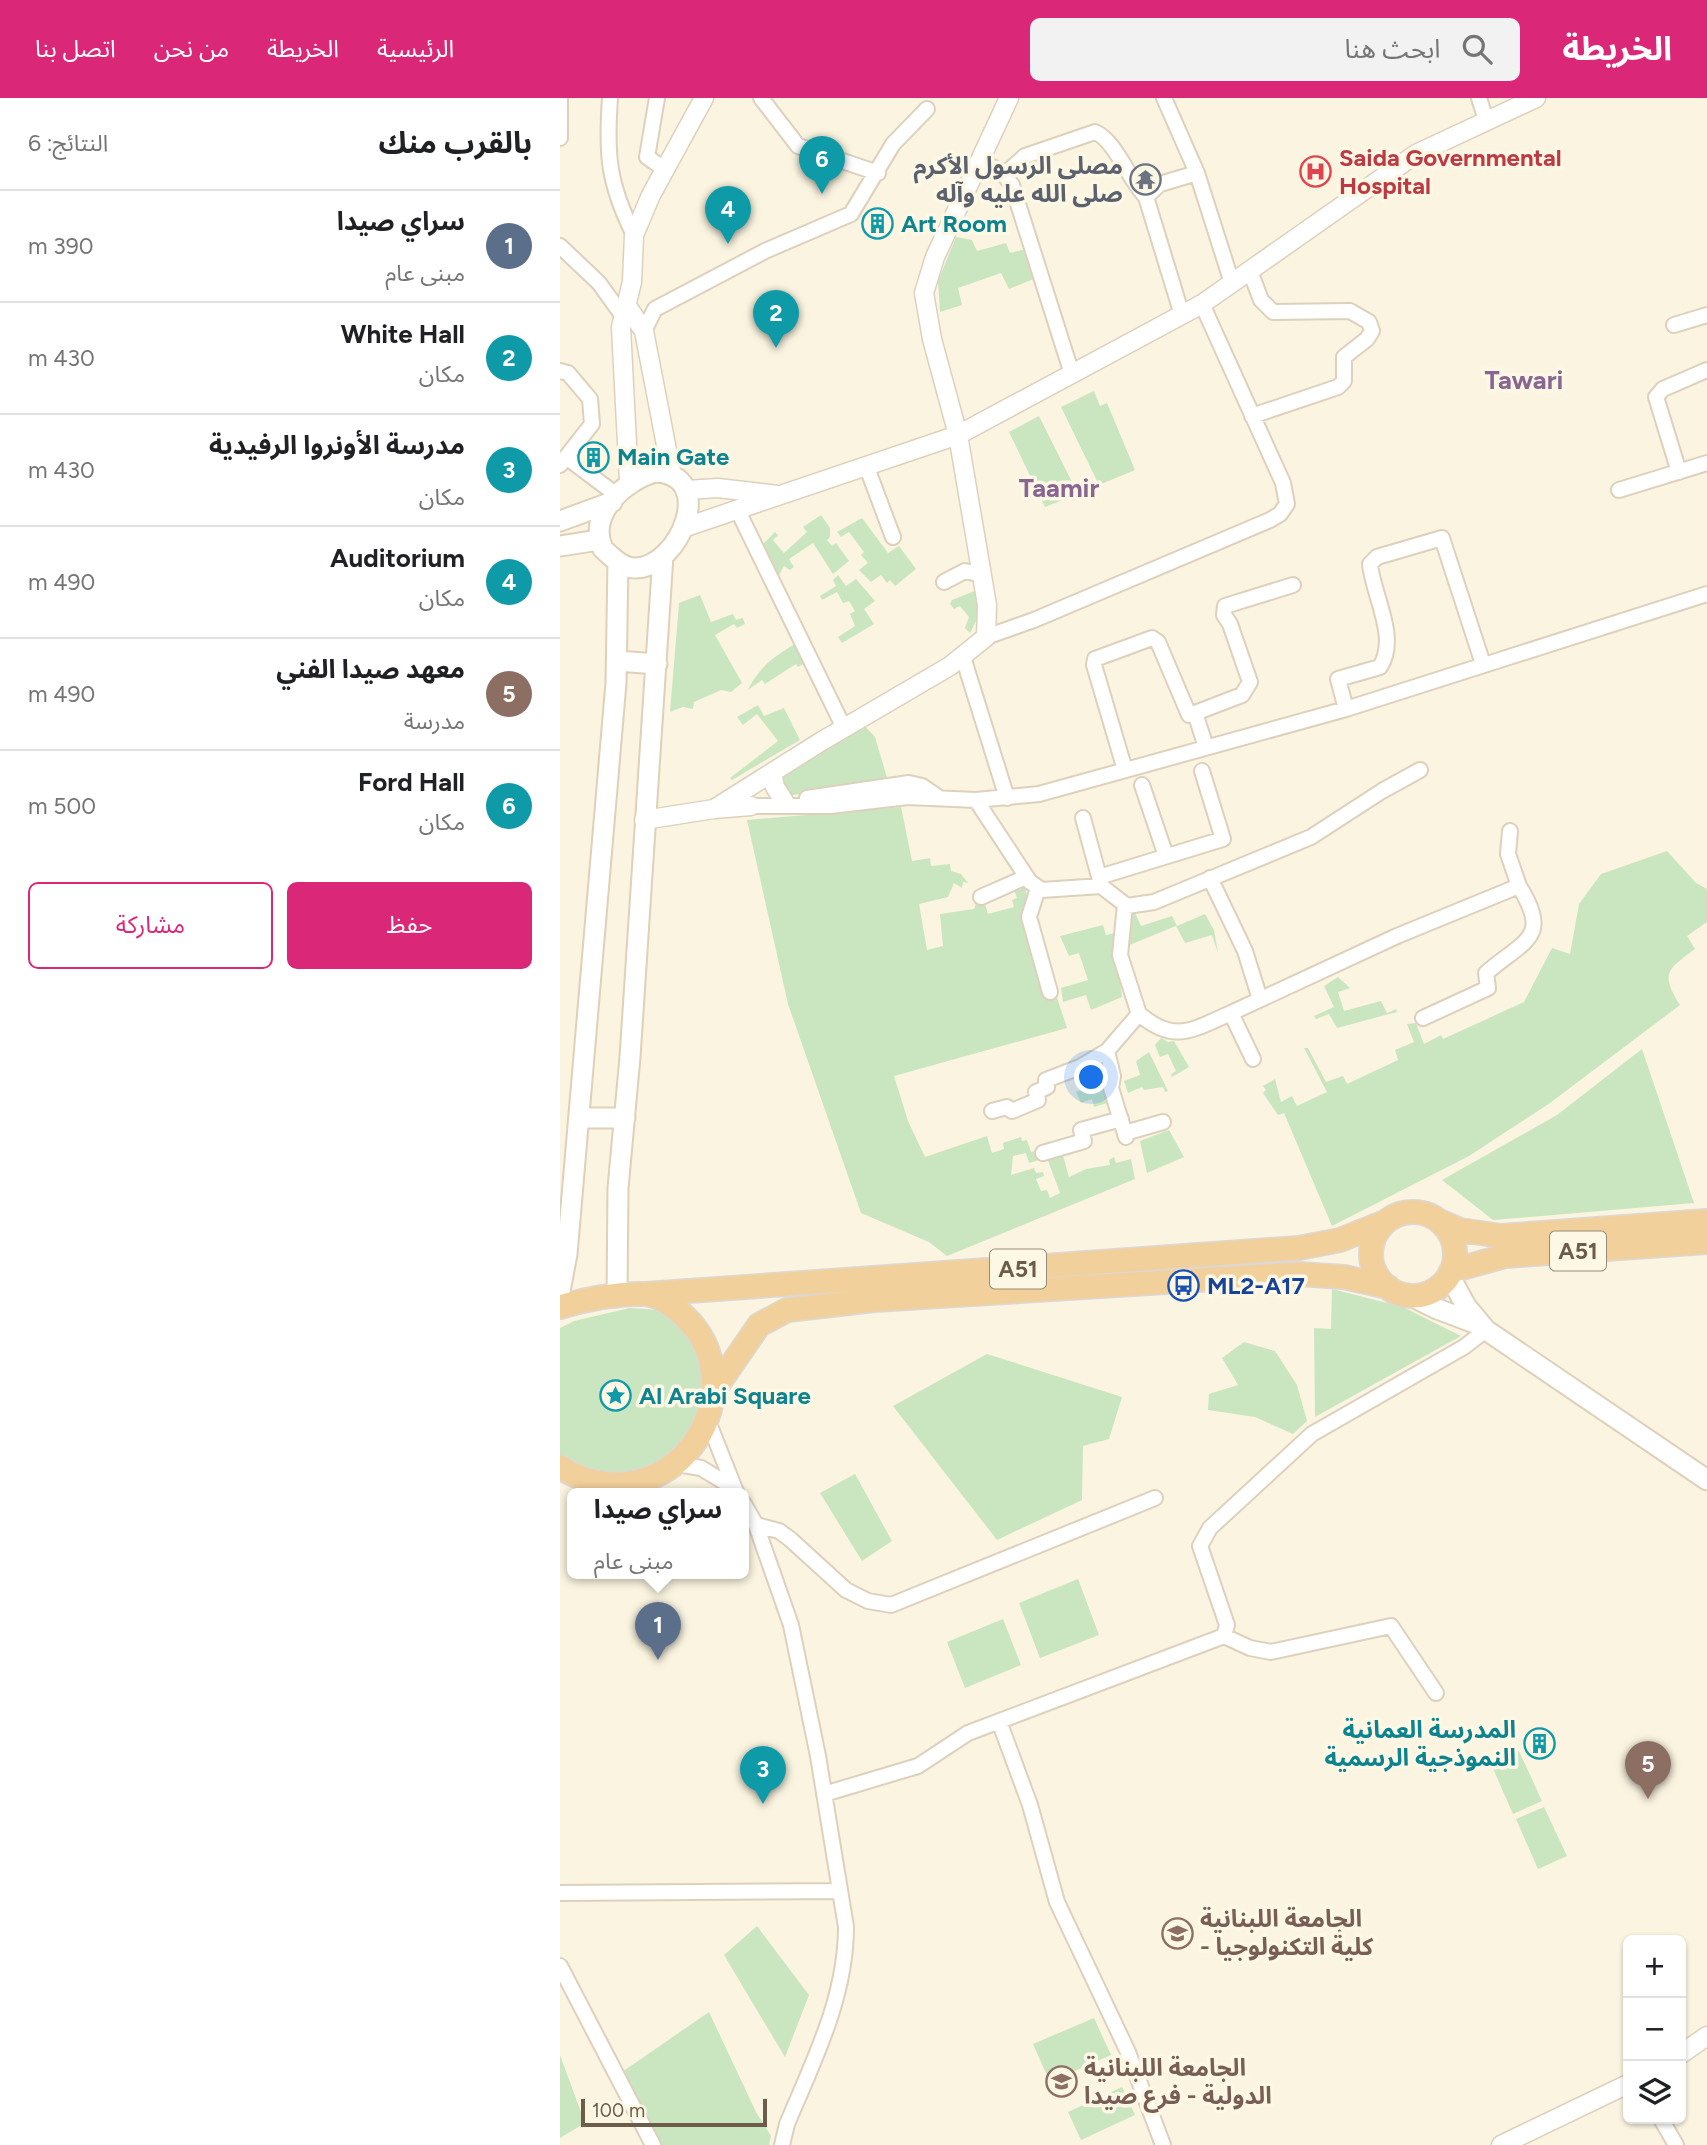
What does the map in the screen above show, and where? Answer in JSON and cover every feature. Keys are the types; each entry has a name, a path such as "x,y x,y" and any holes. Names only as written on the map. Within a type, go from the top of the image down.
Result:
{"highway":[{"name":"A51","path":"560,1307 646,1294 1299,1248 1340,1240 1398,1214 1412,1212 1426,1214 1477,1234 1500,1236 1707,1221"},
{"path":"1439,1221 1449,1232 1454,1246 1450,1273"},
{"path":"1385,1222 1377,1231 1371,1255 1379,1279 1388,1287"},
{"name":"A51","path":"560,1467 595,1483 624,1485 652,1478 677,1464 690,1452 708,1421 715,1389 759,1325 787,1310 994,1292 1298,1274 1343,1277 1388,1287 1412,1296 1436,1289 1450,1273 1505,1256 1707,1242"},
{"name":"A51","path":"646,1294 669,1303 690,1321 704,1346 715,1389"}],"main road":[{"path":"560,521 620,493 655,472 679,482 690,507 683,528 663,556 653,563 634,569 618,562 603,549 599,540 598,523 620,493"},
{"path":"560,546 599,540"},
{"path":"617,1297 618,1188 663,556"},
{"path":"560,1291 580,1118 617,661 618,562"},
{"path":"617,661 657,664"},
{"path":"580,1118 625,1118"},
{"path":"1450,1273 1483,1328"},
{"path":"1412,1296 1483,1328 1707,1480"}],"street":[{"path":"560,138 561,98"},
{"path":"610,98 609,166 620,203 634,234"},
{"path":"657,98 647,157 666,170"},
{"path":"560,371 568,373 590,399 592,424 563,461 620,493 624,311 634,234 705,98"},
{"path":"761,98 798,146 878,173"},
{"path":"986,637 987,605 983,575 958,435 932,339 924,293 928,274 1009,98"},
{"path":"1164,98 1197,173 1232,283"},
{"path":"1479,98 1486,120"},
{"path":"683,528 958,435 1202,304 1416,154 1535,98"},
{"path":"644,331 655,309 765,251 851,214 893,144 927,109"},
{"path":"1006,174 1025,156 1095,132 1106,139 1146,197 1182,315"},
{"path":"979,161 1006,174 1020,205 1072,374"},
{"path":"1146,197 1160,184 1197,173"},
{"path":"560,246 644,331 679,482 778,495"},
{"path":"1250,271 1261,300 1273,312 1350,311 1369,322 1371,331 1367,339 1344,357 1343,381 1338,387 1252,416"},
{"path":"714,809 963,657 986,637 1034,620 1280,514 1287,504 1287,494 1202,304"},
{"path":"1674,326 1707,315"},
{"path":"1679,472 1656,397 1663,389 1707,370"},
{"path":"1619,490 1707,464"},
{"path":"866,465 893,537"},
{"path":"738,511 844,728"},
{"path":"1346,709 1338,678 1380,667 1386,657 1388,640 1370,564 1377,557 1442,538 1483,664"},
{"path":"944,582 965,571 983,575"},
{"path":"1125,770 1094,665 1095,659 1152,638 1158,642 1189,715 1195,713 1242,695 1248,690 1250,682 1230,624 1224,615 1225,606 1293,584"},
{"path":"751,806 830,806 938,796 976,800 1039,794 1346,709 1707,594"},
{"path":"963,657 1007,798"},
{"path":"1195,713 1206,747"},
{"path":"976,800 1026,877 1038,888 1059,890 1100,881 1166,856 1223,839 1202,771"},
{"path":"1083,818 1100,881 1125,905 1154,902 1311,837 1382,791 1420,771"},
{"path":"772,773 775,787 784,801"},
{"path":"644,820 909,783 922,786 938,796"},
{"path":"1142,785 1166,856"},
{"path":"1423,1018 1488,988 1486,973 1533,933 1536,922 1534,909 1519,886 1508,854 1510,831"},
{"path":"981,897 1026,877"},
{"path":"1210,878 1245,951 1260,999"},
{"path":"1125,905 1120,956 1139,1014 1159,1031 1189,1031 1397,936 1519,886"},
{"path":"1038,888 1029,917 1050,992"},
{"path":"1231,1013 1253,1059"},
{"path":"992,1111 1007,1107 1012,1111 1038,1100 1036,1092 1048,1087 1046,1080 1080,1067 1107,1051 1139,1014"},
{"path":"1107,1051 1113,1076 1111,1088 1124,1130"},
{"path":"1043,1153 1084,1141 1081,1130 1124,1130 1163,1122"},
{"path":"1224,1636 1227,1625 1200,1546 1210,1528 1312,1434 1464,1348 1483,1328"},
{"path":"708,1421 735,1488"},
{"path":"677,1464 701,1468 731,1488"},
{"path":"756,1525 779,1531 857,1596 878,1604 891,1605 1155,1499"},
{"path":"749,1513 756,1525 791,1625 824,1794 846,1927 842,1976 828,2026 787,2123 782,2145"},
{"path":"824,1794 918,1766 960,1738 999,1721 1224,1636 1250,1648 1271,1652 1391,1626 1436,1693"},
{"path":"999,1721 1030,1805 1057,1902 1128,2052 1163,2145"},
{"path":"560,1893 840,1891"},
{"path":"560,1966 653,2145"},
{"path":"1686,2051 1707,2036"},
{"path":"1501,2145 1623,2086"},
{"path":"1664,2124 1676,2145"}],"green space":[{"path":"956,237 972,240 977,251 1006,243 1010,253 1026,249 1036,278 1009,289 1001,273 958,288 962,305 940,312 938,281"},
{"path":"1094,391 1100,406 1107,403 1135,470 1099,485 1061,407"},
{"path":"1039,416 1078,494 1045,507 1009,432"},
{"path":"821,515 830,528 830,537 827,540 832,546 836,543 849,561 833,574 813,543 789,559 794,567 790,570 784,566 779,575 763,544 775,532 778,535 773,540 784,553 807,532 803,527"},
{"path":"862,518 888,553 899,546 916,569 895,586 890,580 887,583 881,575 871,582 859,570 868,563 861,555 864,552 849,532 841,537 837,532"},
{"path":"838,575 846,586 856,579 875,601 864,609 874,624 842,643 838,637 855,626 850,614 855,611 849,601 843,603 837,592 822,600 820,596 836,586 833,580"},
{"path":"977,590 982,609 970,633 965,628 969,617 960,606 954,609 950,604 952,600"},
{"path":"700,595 711,622 733,614 736,620 743,618 745,624 737,628 734,624 715,635 742,683 731,692 721,690 694,702 693,709 683,707 670,712 679,603"},
{"path":"798,642 805,663 798,667 796,664 765,684 762,680 748,690 763,667"},
{"path":"758,705 764,716 784,708 800,740 732,780 730,778 778,741 757,714 743,725 737,717"},
{"path":"863,724 875,737 888,781 786,796 779,784 783,772"},
{"path":"901,807 912,861 930,858 931,866 950,864 951,871 961,874 968,883 963,882 962,888 954,883 948,897 919,904 927,950 943,946 940,914 974,909 976,904 985,904 988,914 1014,907 1012,900 1017,898 1014,890 1025,887 1033,924 1067,1028 894,1076 908,1121 925,1157 987,1136 992,1153 1004,1149 1003,1143 1021,1137 1022,1141 1027,1140 1031,1152 1038,1150 1039,1160 1029,1163 1026,1153 1013,1156 1011,1175 1034,1168 1036,1173 1043,1172 1044,1176 1036,1179 1041,1191 1047,1190 1050,1198 1060,1193 1047,1158 1062,1152 1069,1177 1086,1169 1110,1165 1109,1160 1114,1157 1116,1163 1131,1159 1135,1179 947,1256 929,1242 861,1213 788,1004 747,820"},
{"path":"1667,851 1696,883 1707,889 1707,922 1687,936 1695,949 1678,962 1670,973 1670,986 1680,1005 1550,1103 1469,1156 1332,1226 1284,1113 1278,1115 1263,1093 1266,1090 1263,1086 1275,1079 1281,1102 1292,1096 1297,1106 1327,1092 1304,1048 1308,1048 1326,1082 1343,1076 1347,1084 1398,1060 1395,1050 1414,1042 1407,1024 1416,1023 1424,1044 1441,1035 1443,1039 1524,1002 1552,948 1570,954 1579,904 1601,874"},
{"path":"1134,910 1141,926 1172,916 1177,926 1205,914 1214,930 1218,953 1212,935 1185,943 1176,926 1122,948"},
{"path":"1103,925 1106,935 1119,932 1118,966 1122,997 1091,1010 1086,995 1063,1002 1061,988 1088,980 1079,953 1069,956 1060,936"},
{"path":"1338,977 1350,988 1338,992 1344,1011 1381,1001 1387,1013 1396,1009 1397,1012 1337,1028 1329,1014 1316,1019 1314,1016 1334,1007 1324,986"},
{"path":"1161,1038 1168,1042 1174,1041 1189,1067 1172,1077 1171,1074 1176,1071 1168,1054 1160,1057 1155,1045"},
{"path":"1642,1049 1694,1203 1493,1220 1442,1180 1557,1115"},
{"path":"1149,1052 1168,1091 1165,1092 1163,1087 1144,1090 1142,1087 1128,1093 1124,1081 1140,1075 1136,1061"},
{"path":"1099,1078 1101,1083 1110,1078 1111,1102 1094,1107 1092,1099 1081,1103 1076,1092 1086,1087 1083,1081"},
{"path":"1169,1130 1184,1157 1147,1173 1140,1141"},
{"path":"1332,1289 1403,1307 1461,1336 1315,1417 1314,1328 1331,1329"},
{"path":"630,1308 661,1312 677,1325 690,1341 702,1380 702,1401 688,1440 674,1455 626,1474 600,1476 560,1456 560,1328 574,1321"},
{"path":"1244,1342 1275,1351 1297,1385 1307,1421 1293,1434 1255,1417 1208,1410 1209,1394 1238,1385 1222,1358"},
{"path":"987,1354 1122,1397 1109,1439 1083,1446 1082,1500 997,1540 893,1406"},
{"path":"855,1474 892,1541 862,1561 820,1493"},
{"path":"1078,1579 1099,1635 1040,1658 1019,1603"},
{"path":"1003,1619 1021,1665 965,1688 947,1642"},
{"path":"1519,1751 1542,1801 1513,1814 1491,1764"},
{"path":"1544,1807 1567,1856 1538,1869 1516,1819"},
{"path":"757,1926 809,1995 785,2057 724,1955"},
{"path":"709,2012 756,2112 771,2136 769,2145 654,2145 622,2072"},
{"path":"1094,2018 1111,2055 1050,2082 1033,2044"},
{"path":"560,2055 585,2123 560,2138"},
{"path":"1122,2087 1135,2115 1081,2140 1068,2112"}],"place":[{"name":"Saida Governmental Hospital","path":"1316,172"},
{"name":"مصلى الرسول الأكرم صلى الله عليه وآله","path":"1146,180"},
{"name":"Ford Hall","path":"822,194"},
{"name":"Art Room","path":"878,224"},
{"name":"Auditorium","path":"728,244"},
{"name":"White Hall","path":"776,348"},
{"name":"Main Gate","path":"594,457"},
{"name":"ML2-A17","path":"1184,1286"},
{"name":"Al Arabi Square","path":"616,1396"},
{"name":"سراي صيدا","path":"658,1660"},
{"name":"المدرسة العمانية النموذجية الرسمية","path":"1539,1744"},
{"name":"معهد صيدا الفني","path":"1648,1799"},
{"name":"مدرسة الأونروا الرفيدية","path":"763,1804"},
{"name":"الجامعة اللبنانية - كلية التكنولوجيا","path":"1177,1933"},
{"name":"الجامعة اللبنانية الدولية - فرع صيدا","path":"1061,2082"}],"district":[{"name":"Tawari","path":"1524,380"},
{"name":"Taamir","path":"1059,488"}]}
